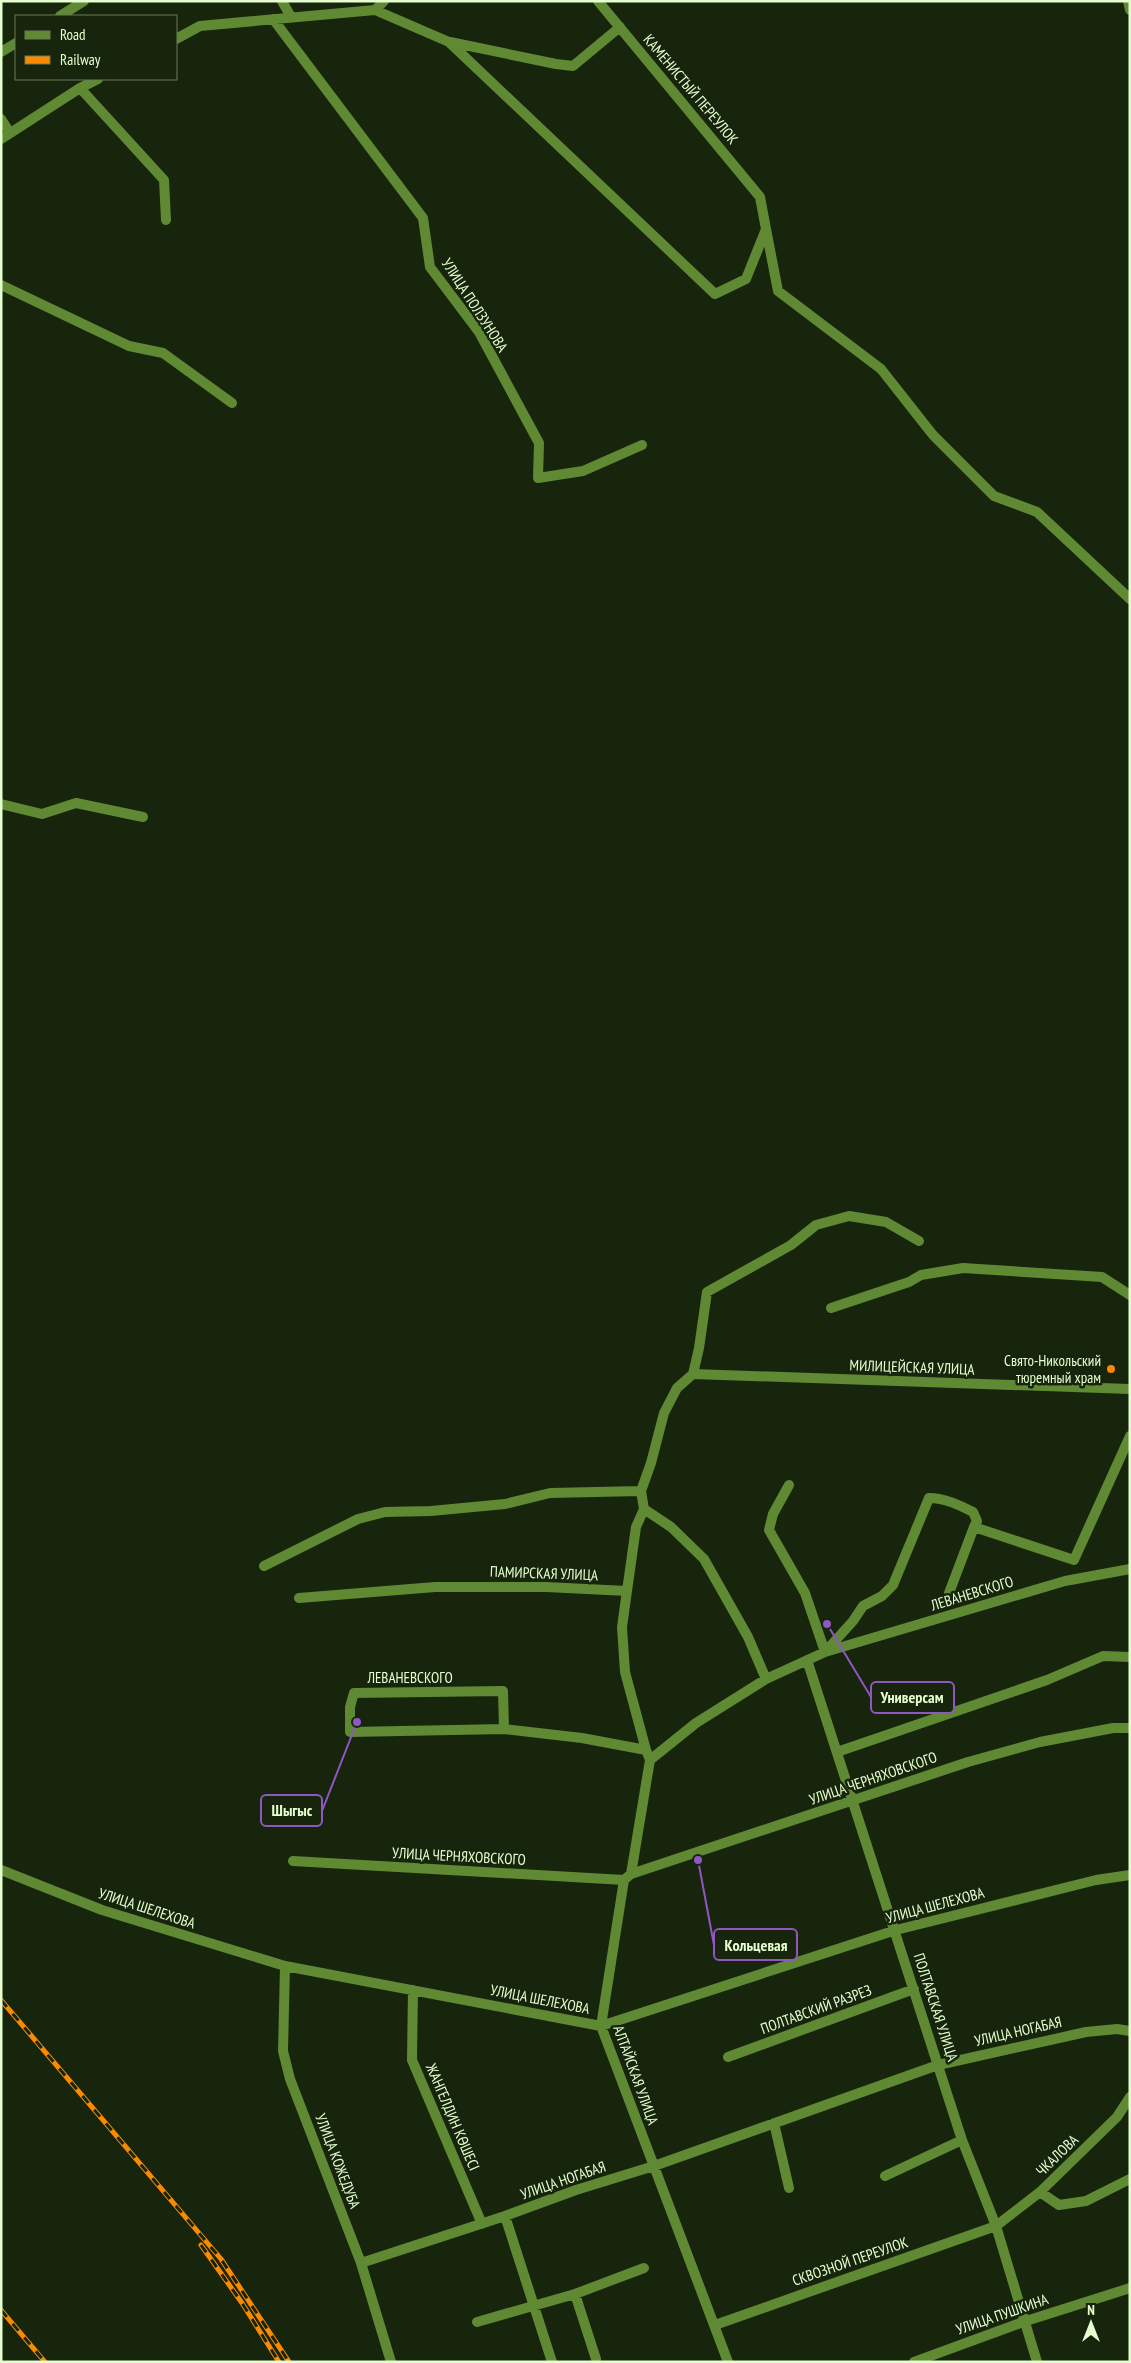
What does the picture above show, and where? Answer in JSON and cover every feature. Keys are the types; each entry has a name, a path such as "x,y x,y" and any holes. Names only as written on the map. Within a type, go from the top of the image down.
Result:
{"street":[{"path":"62,15 84,1"},
{"path":"282,1 291,17"},
{"path":"375,10 384,1"},
{"name":"КАМЕНИСТЫЙ ПЕРЕУЛОК","path":"598,1 760,197 766,229"},
{"path":"1128,1 1130,10"},
{"path":"178,38 200,26 375,10 449,42 573,66 620,27"},
{"name":"УЛИЦА ПОЛЗУНОВА","path":"273,19 424,218 430,268 479,332 539,443 538,478 582,471 642,445"},
{"path":"449,42 716,294 746,279 766,229"},
{"path":"1,52 15,44"},
{"path":"1,119 6,136 80,88 96,80"},
{"path":"80,88 164,180 166,220"},
{"path":"766,229 778,291 881,369 933,434 994,496 1037,512 1130,599"},
{"path":"1,285 129,346 163,354 232,403"},
{"path":"1,804 42,814 76,804 143,817"},
{"path":"650,1760 625,1672 622,1627 636,1527 644,1509 641,1492 652,1463 664,1413 677,1388 693,1374 699,1348 707,1292 791,1245 816,1225 849,1216 886,1222 919,1241"},
{"path":"831,1308 909,1282 921,1275 963,1268 1102,1277 1130,1295"},
{"name":"МИЛИЦЕЙСКАЯ УЛИЦА","path":"693,1374 1130,1389"},
{"path":"974,1527 1074,1560 1130,1436"},
{"path":"788,1485 773,1514 769,1530 805,1593 825,1652"},
{"path":"264,1566 358,1519 385,1512 431,1511 496,1505 550,1493 641,1492"},
{"name":"ЛЕВАНЕВСКОГО","path":"825,1652 853,1621 863,1606 882,1596 893,1585 929,1498 938,1498 958,1504 973,1512 977,1521 949,1593"},
{"path":"644,1509 671,1527 704,1559 748,1637 766,1679"},
{"name":"ЛЕВАНЕВСКОГО","path":"650,1760 696,1724 766,1679 825,1652 1065,1581 1130,1569"},
{"name":"ПАМИРСКАЯ УЛИЦА","path":"299,1598 436,1587 546,1587 627,1592"},
{"path":"838,1752 1047,1680 1103,1656 1130,1658"},
{"name":"ПОЛТАВСКАЯ УЛИЦА","path":"807,1660 838,1752 852,1802 896,1930 962,2140 996,2226 1037,2362"},
{"name":"ЛЕВАНЕВСКОГО","path":"504,1729 503,1692 354,1693 350,1707 350,1732 504,1729 582,1738 646,1750"},
{"name":"УЛИЦА ЧЕРНЯХОВСКОГО","path":"292,1861 627,1877 968,1762 1040,1742 1113,1728 1130,1728"},
{"name":"АЛТАЙСКАЯ УЛИЦА","path":"650,1760 627,1877 602,2026 728,2362"},
{"name":"УЛИЦА ШЕЛЕХОВА","path":"1,1870 102,1910 285,1966 602,2026 896,1930 1096,1880 1130,1875"},
{"name":"УЛИЦА КОЖЕДУБА","path":"285,1966 284,2051 290,2079 361,2263 391,2362"},
{"name":"ПОЛТАВСКИЙ РАЗРЕЗ","path":"728,2058 914,1989"},
{"name":"ЖАНГЕЛДИН КӨШЕСІ","path":"413,1990 412,2060 482,2224"},
{"name":"УЛИЦА НОГАБАЯ","path":"361,2263 482,2224 576,2190 654,2166 938,2065 1068,2035 1117,2029 1130,2031"},
{"name":"ЧКАЛОВА","path":"996,2226 1040,2192 1117,2117 1130,2097"},
{"path":"774,2123 789,2188"},
{"path":"885,2176 962,2140"},
{"path":"1040,2192 1059,2205 1086,2201 1130,2179"},
{"path":"505,2216 552,2362"},
{"name":"СКВОЗНОЙ ПЕРЕУЛОК","path":"715,2324 996,2226"},
{"path":"477,2322 575,2294 644,2268"},
{"name":"УЛИЦА ПУШКИНА","path":"914,2362 1026,2321 1130,2288"},
{"path":"575,2294 596,2360"}],"railway":[{"path":"1,2000 221,2259 289,2362"},
{"path":"201,2245 242,2303 279,2362"},
{"path":"1,2310 45,2362"}],"place":[{"name":"Свято-Никольский тюремный храм","path":"1111,1369"},
{"name":"Универсам","path":"827,1624"},
{"name":"Шыгыс","path":"357,1722"},
{"name":"Кольцевая","path":"698,1860"}]}
